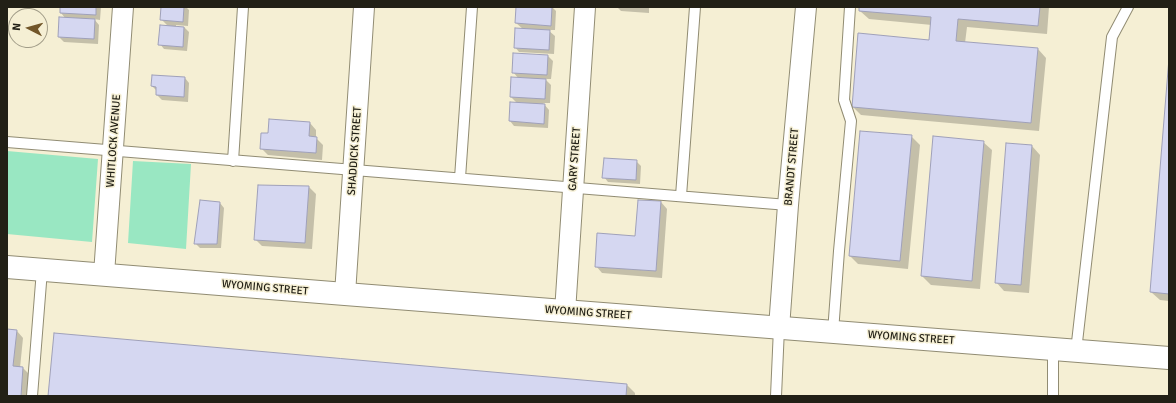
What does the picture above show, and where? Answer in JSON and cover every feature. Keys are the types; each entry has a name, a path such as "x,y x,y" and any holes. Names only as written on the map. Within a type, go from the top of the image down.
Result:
{"street":[{"name":"WHITLOCK AVENUE","path":"104,274 123,7"},
{"name":"SHADDICK STREET","path":"345,294 364,7"},
{"name":"GARY STREET","path":"565,312 585,7"},
{"name":"BRANDT STREET","path":"780,328 788,205 806,7"},
{"name":"WYOMING STREET","path":"7,267 565,312 1169,358"}],"lane":[{"path":"233,161 243,7"},
{"path":"460,178 472,7"},
{"path":"681,196 694,7"},
{"path":"833,332 851,121 844,100 850,7"},
{"path":"1076,351 1112,37 1128,7"},
{"path":"7,142 788,205"},
{"path":"32,396 42,270"},
{"path":"776,396 780,328"},
{"path":"1053,349 1053,396"}],"green space":[{"path":"7,151 98,159 92,242 7,234"},
{"path":"133,161 191,164 186,249 128,243"}],"building":[{"path":"60,7 96,7 96,15 60,13"},
{"path":"161,7 184,7 183,22 160,20"},
{"path":"516,7 552,7 551,26 515,23"},
{"path":"859,7 1040,7 1038,26 958,19 956,41 1038,48 1031,123 852,107 858,33 929,40 931,17 859,11"},
{"path":"59,17 95,19 94,39 58,37"},
{"path":"160,25 184,27 183,47 158,45"},
{"path":"515,28 550,30 549,50 514,48"},
{"path":"513,53 548,55 547,75 512,73"},
{"path":"1169,58 1169,294 1150,292"},
{"path":"152,75 185,77 184,97 156,95 156,87 151,86"},
{"path":"511,77 546,79 545,99 510,97"},
{"path":"510,102 545,104 544,124 509,121"},
{"path":"269,119 310,122 309,136 317,137 316,153 260,149 261,133 268,133"},
{"path":"860,131 912,135 900,261 849,256"},
{"path":"933,136 984,141 972,281 921,276"},
{"path":"1006,143 1032,145 1021,285 995,283"},
{"path":"604,158 637,160 636,180 602,178"},
{"path":"258,185 309,186 305,243 254,240"},
{"path":"200,200 220,202 217,244 194,244"},
{"path":"638,200 661,201 656,271 595,267 597,233 635,236"},
{"path":"7,329 17,330 13,366 23,367 21,396 7,396"},
{"path":"54,333 627,384 626,396 48,396"}]}
